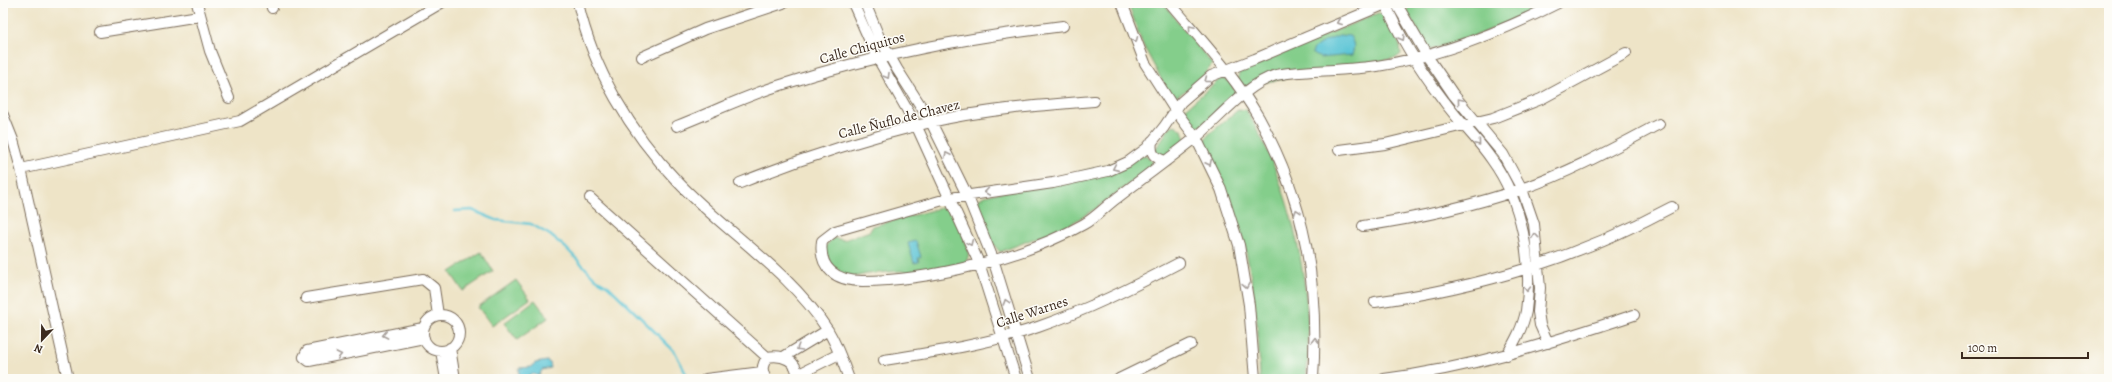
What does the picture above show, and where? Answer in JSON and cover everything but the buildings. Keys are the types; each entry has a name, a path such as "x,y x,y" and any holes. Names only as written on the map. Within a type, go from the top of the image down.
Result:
{"street":[{"path":"197,3 199,16 210,51 229,98"},
{"path":"21,169 240,121 441,3"},
{"path":"578,3 582,18 604,74 617,102 644,142 678,182 794,287 828,330 849,379"},
{"path":"642,57 705,29 783,3"},
{"path":"853,3 877,57 916,127 979,263 1004,337 1016,379"},
{"path":"865,3 879,37 931,122 967,195 992,259 1030,379"},
{"path":"1122,3 1145,63 1175,110 1196,138 1221,189 1239,245 1249,305 1255,379"},
{"path":"1170,3 1226,70 1244,95 1259,118 1281,165 1302,226 1311,272 1315,318 1313,379"},
{"path":"1507,355 1520,330 1526,312 1527,269 1522,227 1510,193 1493,160 1444,101 1414,58 1400,35 1386,3 1211,76 1181,102 1152,142 1128,162 1108,171 1053,183 950,198 835,231 822,241 820,253 825,266 836,276 850,281 885,281 921,277 979,263 1060,237 1087,222 1196,138 1244,95 1276,75 1378,66 1414,58 1427,56 1465,44 1514,25 1558,3"},
{"path":"1396,3 1427,56 1454,94 1503,154 1522,189 1534,224 1540,288 1538,312 1540,325 1548,344"},
{"path":"100,32 199,16"},
{"name":"Calle Chiquitos","path":"677,126 742,99 784,84 877,57 967,40 1062,26"},
{"path":"1340,150 1385,144 1493,118 1541,99 1626,53"},
{"name":"Calle Ñuflo de Chavez","path":"740,183 810,156 931,122 1013,109 1094,101"},
{"path":"3,115 13,140 21,169 68,379"},
{"path":"1363,226 1420,218 1522,189 1610,151 1659,124"},
{"path":"1152,142 1152,155 1157,159 1166,161"},
{"path":"590,198 767,357"},
{"path":"1375,302 1426,295 1472,285 1527,269 1581,250 1628,231 1672,207"},
{"name":"Calle Warnes","path":"884,360 937,352 1004,337 1056,321 1101,302 1179,263"},
{"path":"306,298 423,279 434,288 438,315"},
{"path":"424,338 309,361 304,357 307,351 423,328 432,317 438,315 452,319 458,330 458,337 446,349 446,379"},
{"path":"1384,379 1457,368 1548,344 1634,315"},
{"path":"423,328 424,338 430,347 446,349"},
{"path":"767,357 776,355 785,356 828,330"},
{"path":"1118,379 1191,344"},
{"path":"446,349 455,379"},
{"path":"785,356 794,365 797,377 839,354"},
{"path":"706,379 764,375 767,357"}],"green space":[{"path":"1128,3 1163,3 1212,64 1201,78 1180,95 1175,97 1168,92 1142,43"},
{"path":"1416,3 1551,3 1483,33 1429,50 1407,12 1409,5"},
{"path":"1378,13 1387,15 1400,46 1401,54 1396,58 1245,86 1239,81 1239,73 1243,70"},
{"path":"1220,79 1225,79 1231,83 1236,93 1233,101 1200,127 1196,127 1184,113 1185,109"},
{"path":"1239,109 1246,110 1262,139 1276,171 1297,240 1307,312 1308,346 1306,379 1260,379 1255,303 1245,247 1236,217 1204,141 1208,135"},
{"path":"1175,125 1182,130 1185,139 1164,159 1155,150 1170,127"},
{"path":"1146,155 1155,165 1095,209 1069,225 1000,252 988,238 977,206 979,199 985,196"},
{"path":"940,208 945,208 956,221 967,246 968,256 966,262 953,266 908,272 900,271 867,274 849,278 830,264 825,247 833,238 844,240 870,231 873,226"},
{"path":"481,252 493,271 463,291 450,272"},
{"path":"516,280 530,299 492,326 478,307"},
{"path":"535,300 548,318 517,340 504,323"}],"water":[{"path":"1341,35 1350,36 1354,45 1352,55 1320,58 1312,53 1313,50 1320,44"},
{"path":"916,241 921,257 918,258 919,262 914,263 908,243"},
{"path":"547,361 550,363 551,368 542,370 539,376 532,374 528,376 528,379 519,379 519,368 532,367 535,363"}],"waterway":[{"path":"455,211 472,210 496,220 531,224 550,235 566,248 596,279 608,286 675,352 687,376"}]}
